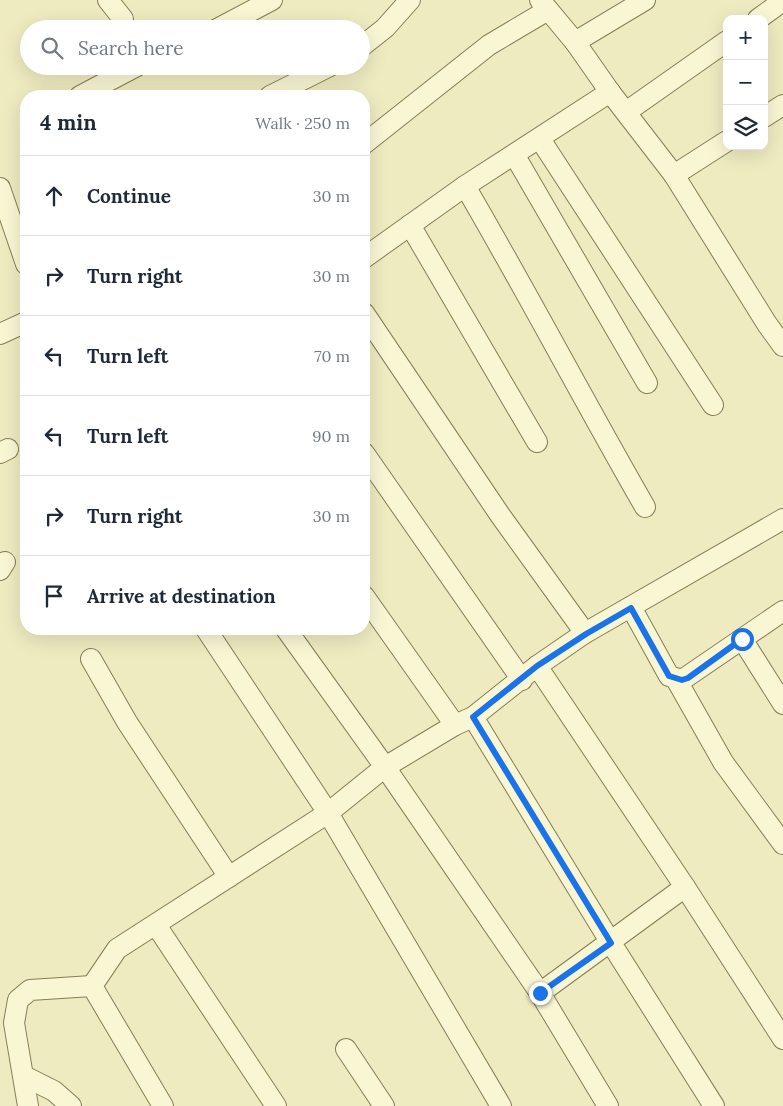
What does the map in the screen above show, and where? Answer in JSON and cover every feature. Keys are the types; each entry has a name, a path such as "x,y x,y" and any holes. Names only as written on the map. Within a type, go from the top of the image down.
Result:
{"street":[{"path":"108,0 122,19"},
{"path":"235,20 272,0"},
{"path":"370,40 385,28 410,0"},
{"path":"575,42 645,0"},
{"path":"764,15 783,1"},
{"path":"370,139 542,3 575,42 610,92 674,175 775,319 783,346"},
{"path":"626,112 723,44"},
{"path":"91,90 120,75"},
{"path":"282,90 312,75"},
{"path":"370,254 465,186 515,156 610,92"},
{"path":"768,114 783,105"},
{"path":"540,139 713,405"},
{"path":"674,175 723,144"},
{"path":"515,156 647,383"},
{"path":"465,186 525,288 583,399 645,507"},
{"path":"0,188 20,246"},
{"path":"410,225 537,442"},
{"path":"370,322 495,507 586,634"},
{"path":"0,334 20,325"},
{"path":"370,462 522,680"},
{"path":"92,986 117,949 328,812 385,767 464,721 522,680 537,666 586,634 783,519"},
{"path":"0,564 5,562 0,570"},
{"path":"370,604 464,721 611,943 714,1106"},
{"path":"631,608 669,676 676,679 688,678 783,611"},
{"path":"210,635 328,812 501,1106"},
{"path":"290,635 385,767 540,993 608,1106"},
{"path":"742,639 783,704"},
{"path":"91,659 127,722 229,877"},
{"path":"537,666 685,887 783,1039"},
{"path":"676,679 723,762 783,844"},
{"path":"540,993 611,943 685,887"},
{"path":"156,925 276,1106"},
{"path":"28,1106 14,1023 18,1000 30,990 92,986"},
{"path":"92,986 163,1106"},
{"path":"346,1049 384,1106"},
{"path":"24,1076 54,1091 71,1106"}],"route":[{"path":"540,993 611,943 473,717 522,680 537,666 586,634 631,608 669,676 676,679 688,678 742,639"}]}
